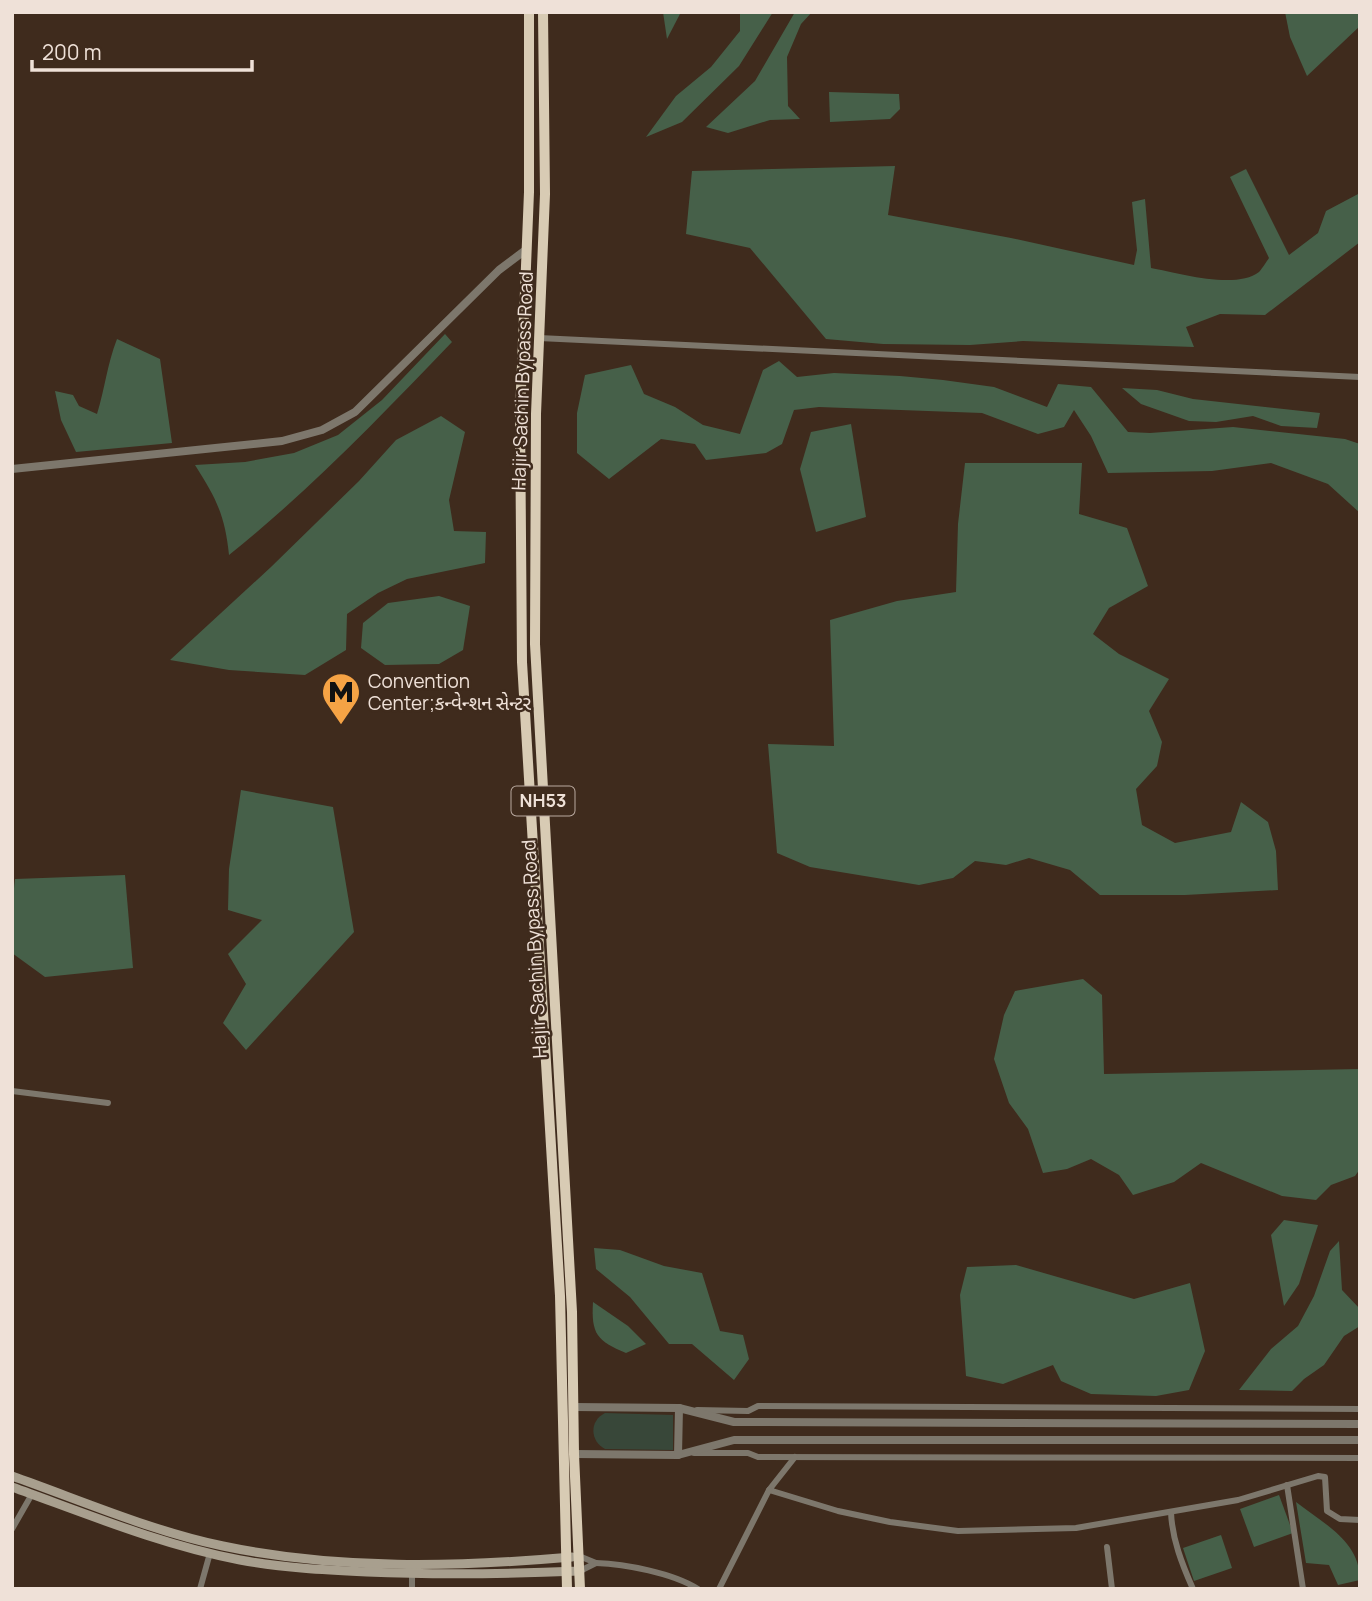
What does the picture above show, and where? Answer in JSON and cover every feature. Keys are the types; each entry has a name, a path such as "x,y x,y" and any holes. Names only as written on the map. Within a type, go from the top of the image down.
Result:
{"highway":[{"name":"NH53","path":"529,12 529,192 520,414 522,662 559,1296 567,1589"},
{"name":"Hajir Sachin Bypass Road","path":"544,12 545,194 536,414 535,644 572,1312 574,1454 580,1589"}],"main road":[{"path":"12,1476 197,1540 268,1554 306,1559 406,1564 579,1556"},
{"path":"12,1487 96,1518 210,1553 300,1569 412,1573 580,1571"}],"street":[{"path":"12,469 282,441 322,430 355,412 499,270 527,249"},
{"path":"539,338 1360,377"},
{"path":"12,1091 108,1102"},
{"path":"574,1407 748,1411 758,1406 1360,1409"},
{"path":"683,1409 734,1422 1360,1424"},
{"path":"682,1454 683,1409"},
{"path":"682,1454 734,1440 1360,1440"},
{"path":"574,1454 1360,1458"},
{"path":"719,1589 769,1490 795,1457"},
{"path":"769,1490 838,1511 890,1522 958,1531 1076,1528 1238,1500 1318,1476 1325,1477 1327,1511 1340,1519 1360,1520"},
{"path":"1287,1485 1303,1589"},
{"path":"12,1529 32,1494"},
{"path":"1171,1512 1180,1560 1193,1589"},
{"path":"1107,1547 1112,1589"},
{"path":"200,1589 210,1553"},
{"path":"579,1556 596,1563 646,1571 691,1584 698,1589"},
{"path":"580,1571 596,1563"},
{"path":"412,1573 412,1589"}],"green space":[{"path":"663,12 681,12 667,39"},
{"path":"740,12 773,12 739,66 682,122 646,137 676,96 711,67 740,31"},
{"path":"795,12 812,12 801,24 787,57 788,106 800,119 770,120 728,133 706,127 755,81"},
{"path":"1285,12 1360,12 1360,26 1307,76 1290,37"},
{"path":"829,92 899,94 900,109 890,119 830,122"},
{"path":"895,166 888,215 1134,265 1137,250 1132,202 1145,199 1151,268 1191,276 1222,280 1249,277 1259,272 1269,258 1230,177 1246,169 1289,255 1318,233 1326,211 1360,193 1360,242 1265,315 1220,314 1186,327 1194,347 1023,341 970,345 883,344 826,339 750,248 686,234 692,171"},
{"path":"445,334 452,342 398,398 316,479 229,555 218,507 195,465 245,462 294,453 338,435 382,400"},
{"path":"117,339 160,359 172,443 76,452 61,420 55,391 73,395 79,406 97,414"},
{"path":"779,361 797,377 834,373 943,380 994,387 1047,407 1058,384 1091,387 1128,432 1233,427 1345,439 1360,444 1360,513 1328,484 1271,463 1212,471 1108,473 1091,436 1074,410 1064,427 1038,434 982,413 819,407 794,410 782,444 766,453 706,460 695,444 661,439 609,479 577,453 577,413 585,375 631,365 644,394 675,407 703,425 740,434 763,370"},
{"path":"1122,388 1157,390 1193,399 1320,413 1317,428 1281,426 1253,416 1216,422 1189,421 1141,404"},
{"path":"441,416 465,432 449,500 454,531 486,532 485,563 407,579 378,593 347,614 346,650 305,675 229,670 170,660 271,567 359,481 396,440"},
{"path":"851,424 866,517 816,532 800,469 811,432"},
{"path":"965,463 1082,463 1079,514 1127,528 1148,586 1109,608 1093,634 1119,654 1169,679 1149,711 1162,742 1157,766 1136,789 1142,825 1175,843 1231,832 1241,802 1268,822 1276,851 1278,890 1185,895 1100,895 1070,870 1029,858 1006,865 975,861 953,878 919,885 810,867 777,853 768,744 834,746 830,620 897,601 956,592 958,524"},
{"path":"439,596 470,606 463,650 439,664 385,665 361,648 363,623 388,603"},
{"path":"241,790 333,807 354,932 246,1050 223,1023 246,984 228,954 262,920 228,910 229,869"},
{"path":"125,875 133,968 45,977 12,953 15,879"},
{"path":"1083,979 1102,995 1104,1074 1360,1069 1360,1169 1355,1176 1331,1185 1316,1200 1282,1196 1201,1163 1174,1182 1133,1195 1119,1175 1091,1159 1067,1169 1043,1173 1028,1129 1009,1103 994,1059 1004,1015 1015,991"},
{"path":"1284,1220 1318,1225 1299,1284 1284,1306 1271,1235"},
{"path":"1339,1241 1342,1290 1360,1309 1360,1326 1344,1336 1324,1365 1292,1391 1239,1390 1271,1349 1298,1326 1314,1296 1330,1251"},
{"path":"594,1248 620,1250 664,1266 702,1273 720,1331 743,1335 749,1359 734,1380 692,1344 669,1344 630,1297 596,1269"},
{"path":"1016,1265 1134,1299 1190,1283 1205,1351 1189,1390 1156,1396 1091,1394 1061,1381 1053,1365 1003,1384 966,1376 960,1295 967,1267"},
{"path":"593,1302 628,1326 646,1344 626,1353 602,1340 593,1322"},
{"path":"605,1413 673,1415 673,1450 605,1449 596,1441 593,1431 596,1421"},
{"path":"1279,1495 1293,1533 1254,1547 1240,1509"},
{"path":"1296,1502 1329,1526 1347,1544 1354,1554 1360,1580 1338,1585 1329,1565 1306,1563"},
{"path":"1221,1535 1232,1568 1194,1581 1183,1548"}],"place":[{"name":"Convention Center;કન્વેન્શન સેન્ટર","path":"341,726"}]}
